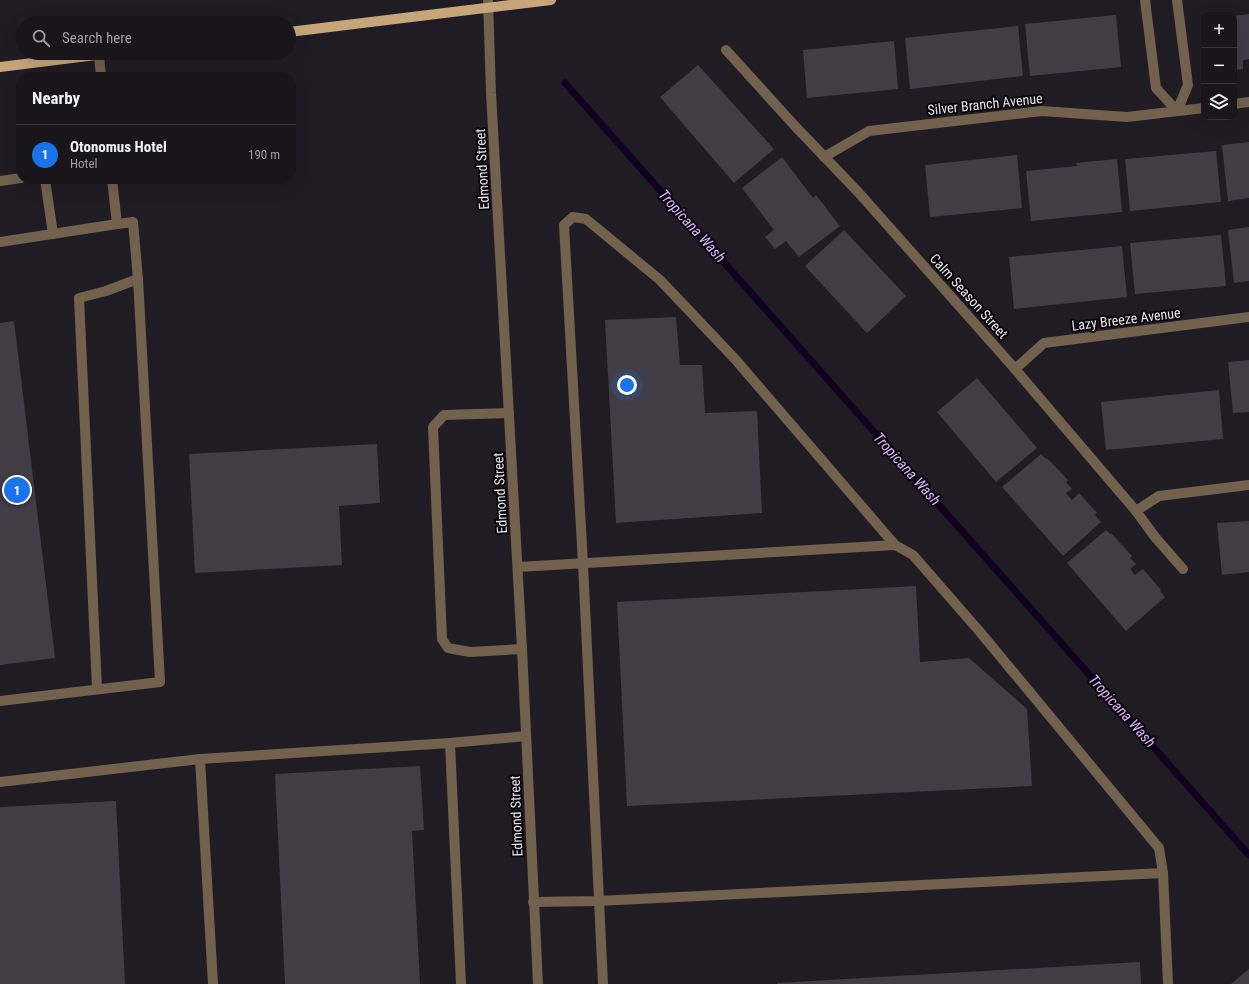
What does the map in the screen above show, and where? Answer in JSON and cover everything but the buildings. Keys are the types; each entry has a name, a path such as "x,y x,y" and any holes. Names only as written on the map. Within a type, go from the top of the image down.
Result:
{"main road":[{"path":"296,31 488,4 551,0"},
{"path":"0,67 58,60"}],"street":[{"path":"1145,0 1156,88 1177,111 1188,85 1177,0"},
{"name":"Edmond Street","path":"488,4 491,93 518,567 538,984"},
{"name":"Calm Season Street","path":"726,50 794,125 859,192 1016,369 1183,569"},
{"path":"99,60 101,72"},
{"path":"1237,104 1249,102"},
{"name":"Silver Branch Avenue","path":"824,157 869,131 1042,111 1127,117 1201,108"},
{"path":"0,181 16,179"},
{"path":"46,184 53,234"},
{"path":"112,184 116,224"},
{"path":"603,984 564,225 573,217 586,219 660,280 735,359 895,546 913,554 980,632 1159,848 1163,873 1168,984"},
{"path":"0,242 134,222 160,682 0,702"},
{"path":"97,689 79,298 106,291 138,279"},
{"name":"Lazy Breeze Avenue","path":"1016,369 1044,343 1249,317"},
{"path":"509,413 444,415 432,427 442,639 448,648 470,652 522,649"},
{"path":"1136,511 1159,496 1249,485"},
{"path":"518,567 895,546"},
{"path":"0,782 200,759 450,743 526,736"},
{"path":"450,743 461,984"},
{"path":"200,759 214,984"},
{"path":"533,902 598,901 1163,873"}],"waterway":[{"name":"Tropicana Wash","path":"565,83 1249,855"}],"place":[{"name":"Otonomus Hotel","path":"17,490"}]}
